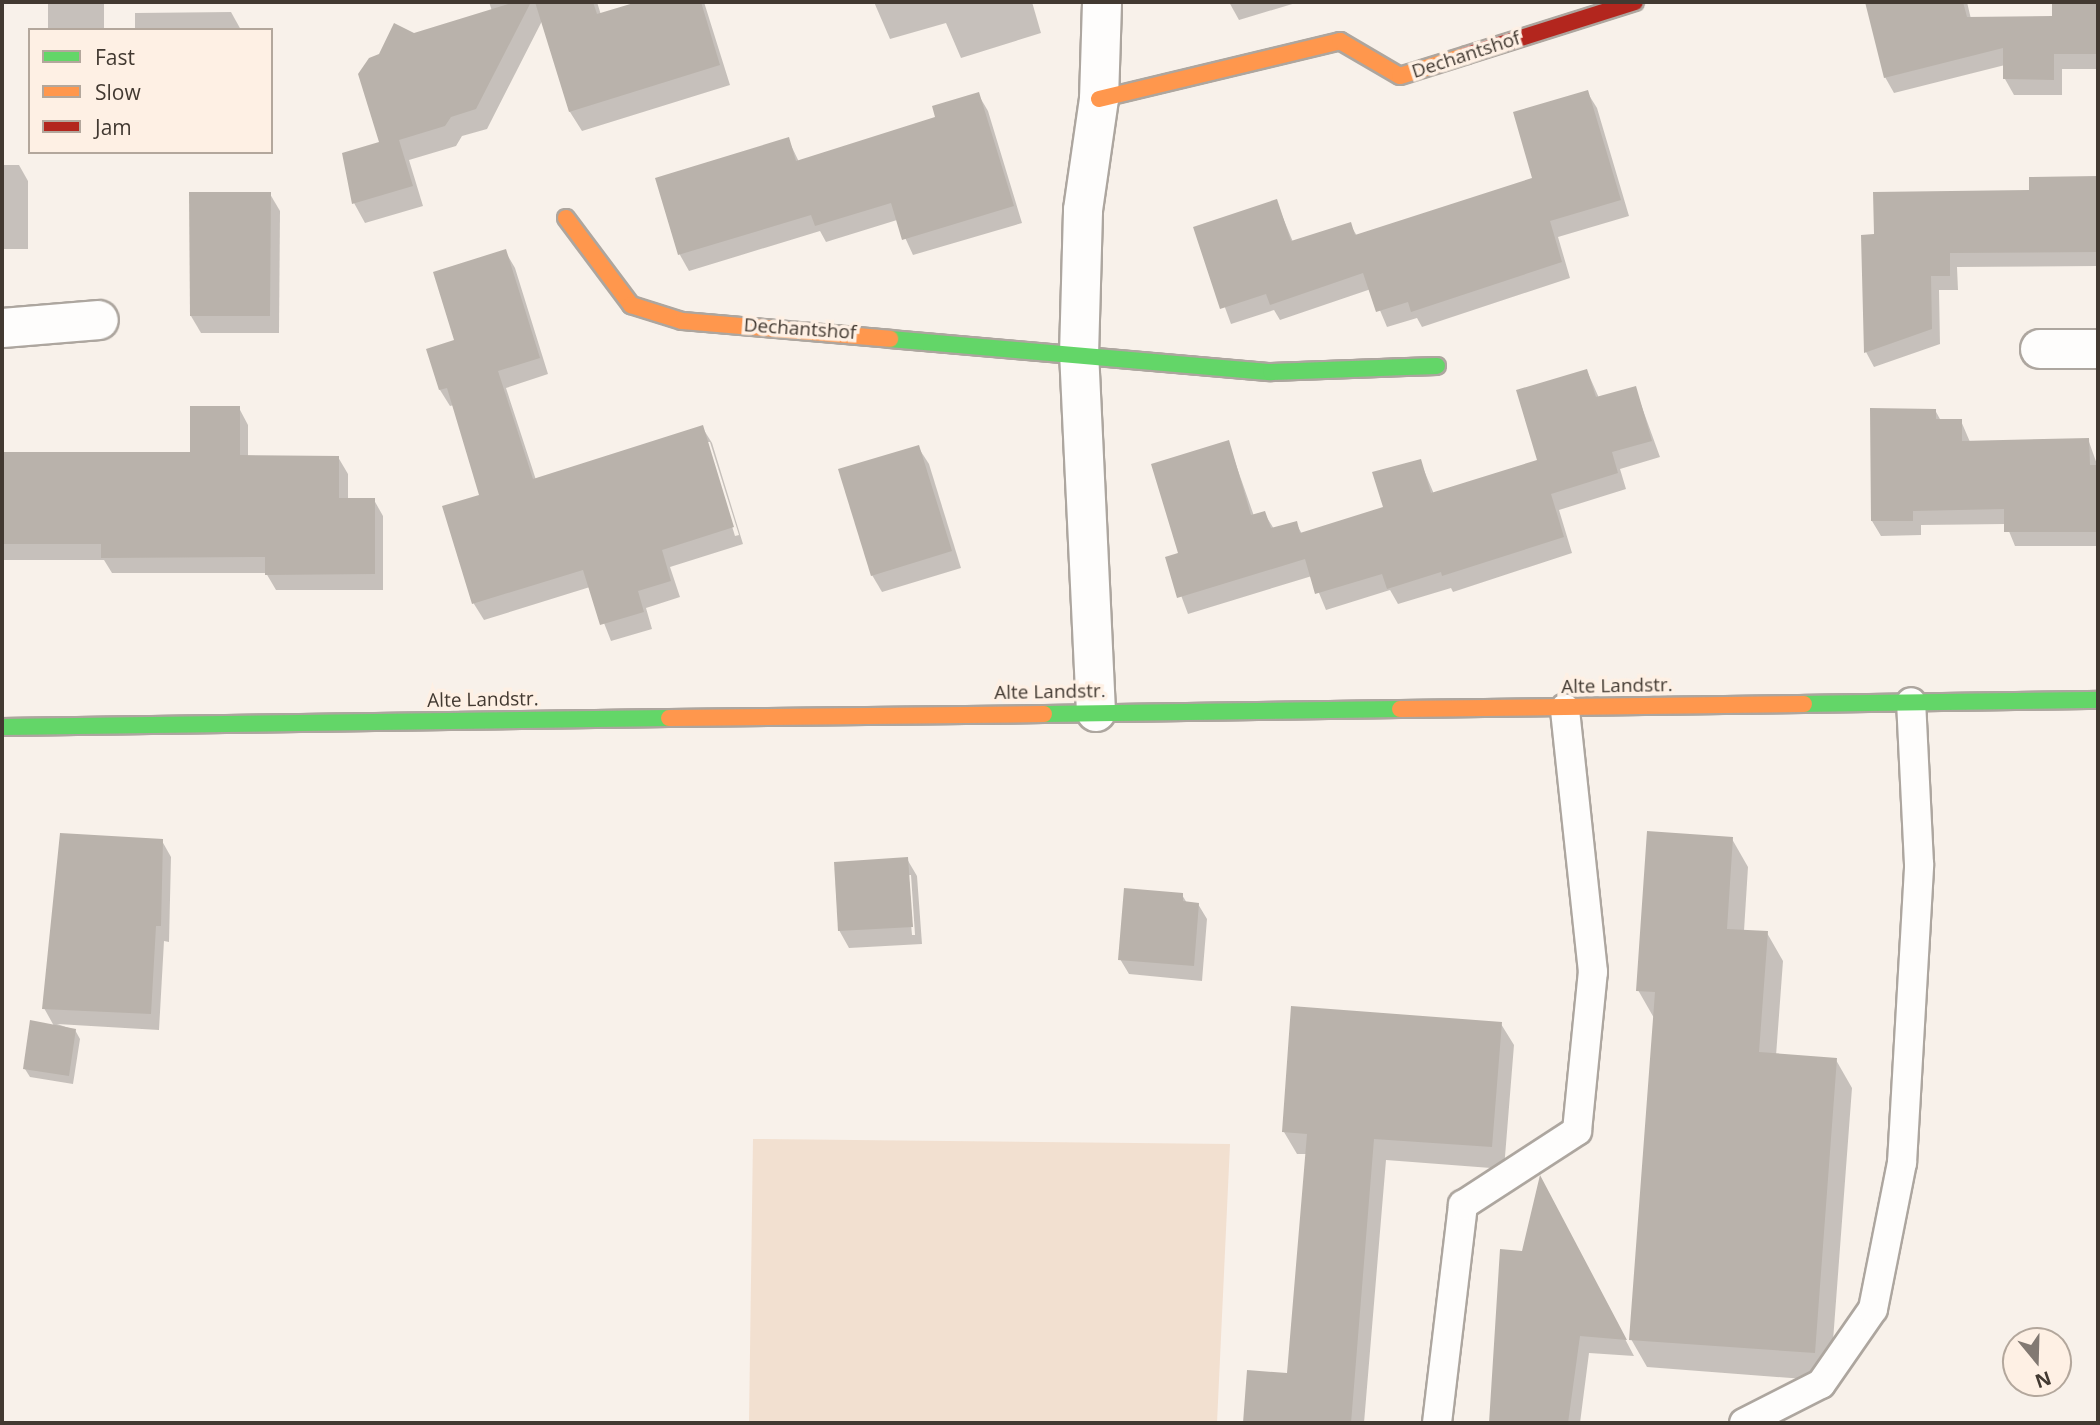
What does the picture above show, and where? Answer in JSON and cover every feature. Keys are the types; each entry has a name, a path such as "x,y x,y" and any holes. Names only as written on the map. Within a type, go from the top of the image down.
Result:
{"street":[{"path":"1096,712 1079,355 1083,209 1100,99 1102,2"},
{"name":"Dechantshof","path":"1100,99 1340,41 1400,76 1635,2"},
{"name":"Dechantshof","path":"566,218 631,305 682,321 1271,372 1437,366"},
{"path":"2,328 99,320"},
{"path":"2040,349 2098,349"},
{"name":"Alte Landstr.","path":"2,727 2098,700"}],"lane":[{"path":"1744,1423 1821,1384 1873,1309 1902,1163 1919,863 1911,702"},
{"path":"1437,1423 1463,1205 1577,1131 1593,972 1565,708"}],"shaded area":[{"path":"753,1139 1230,1144 1217,1423 749,1423"}],"building":[{"path":"515,2 531,2 476,109 451,117 445,126 399,140 413,186 352,204 342,153 379,142 358,74 369,58 379,54 394,23 414,33"},
{"path":"535,2 593,2 597,14 637,2 701,2 720,65 569,112"},
{"path":"1865,2 1963,2 1967,17 2052,16 2052,2 2098,2 2098,54 2054,54 2054,80 2003,79 2003,48 1884,78"},
{"path":"1588,90 1621,200 1550,221 1562,262 1411,312 1408,302 1376,312 1363,273 1270,305 1266,294 1220,309 1193,227 1277,199 1291,241 1351,222 1355,235 1532,178 1513,112"},
{"path":"979,92 1014,206 902,240 891,203 815,226 811,215 678,255 655,178 789,137 796,161 935,117 932,106"},
{"path":"2098,176 2098,252 1950,253 1950,276 1931,276 1932,329 1864,353 1861,235 1874,234 1873,192 2029,190 2029,177"},
{"path":"189,192 271,192 270,316 190,316"},
{"path":"506,249 540,358 498,371 533,479 703,425 734,527 662,550 671,581 638,591 644,612 600,625 583,570 472,604 442,506 479,495 447,388 439,390 426,349 454,340 433,272"},
{"path":"1587,369 1596,397 1636,386 1652,441 1612,452 1618,473 1551,494 1564,537 1442,576 1441,572 1387,589 1382,574 1315,594 1305,559 1177,598 1165,557 1178,553 1151,464 1229,440 1251,515 1265,511 1271,528 1297,521 1300,533 1383,507 1372,472 1421,459 1431,493 1537,460 1516,390"},
{"path":"190,406 240,406 240,455 339,456 339,498 375,498 375,574 265,575 265,557 101,558 101,544 2,544 2,452 190,452"},
{"path":"1870,408 1936,409 1936,419 1962,419 1962,441 2089,438 2090,465 2098,465 2098,532 2004,532 2004,509 1913,511 1913,521 1871,521"},
{"path":"919,445 952,551 871,576 838,469"},
{"path":"1647,831 1733,837 1727,929 1768,931 1759,1052 1837,1058 1815,1353 1629,1340 1655,992 1636,991"},
{"path":"60,833 163,839 161,926 156,926 151,1014 42,1009"},
{"path":"908,857 913,927 838,931 834,862"},
{"path":"1124,888 1183,893 1183,901 1199,903 1194,966 1118,960"},
{"path":"1291,1006 1502,1022 1492,1147 1374,1139 1351,1423 1243,1423 1247,1370 1287,1373 1307,1134 1282,1132"},
{"path":"30,1020 76,1029 69,1076 23,1069"},
{"path":"1540,1175 1627,1340 1580,1336 1568,1423 1489,1423 1500,1249 1522,1251"}],"traffic: fast":[{"path":"890,339 1271,372 1437,366"},
{"path":"1804,704 2098,700"},
{"path":"1044,714 1400,709"},
{"path":"2,727 669,718"}],"traffic: slow":[{"path":"1099,99 1340,41 1400,76 1467,55"},
{"path":"566,218 631,305 682,321 890,339"},
{"path":"1400,709 1804,704"},
{"path":"669,718 1044,714"}],"traffic: jam":[{"path":"1467,55 1635,2"}]}
